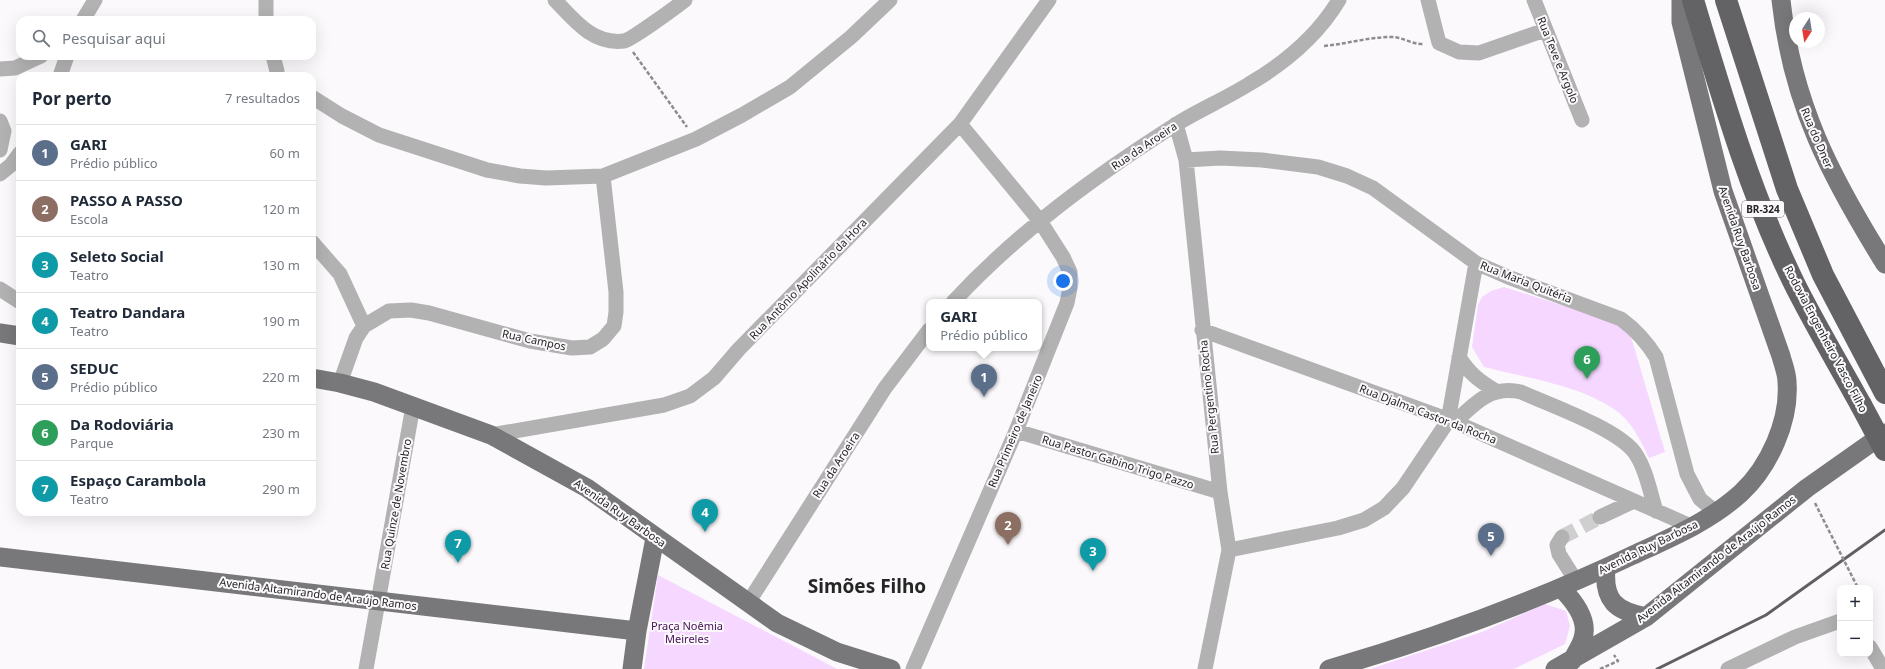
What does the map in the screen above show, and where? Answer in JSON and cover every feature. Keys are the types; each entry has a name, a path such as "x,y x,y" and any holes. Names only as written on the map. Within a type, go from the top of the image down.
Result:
{"highway":[{"name":"Rodovia Engenheiro Vasco Filho","path":"1693,0 1752,186 1794,283 1885,450"},
{"name":"BR-324","path":"1726,0 1787,189 1823,275 1883,390"}],"main road":[{"name":"Avenida Ruy Barbosa","path":"1329,669 1403,648 1568,584 1606,568 1693,527 1742,492 1759,471 1779,438 1786,412 1787,382 1781,356 1723,192 1682,22 1680,0"},
{"name":"Rua do Dner","path":"1781,0 1791,65 1803,105 1824,156 1849,206 1885,264"},
{"path":"0,333 16,335"},
{"name":"Avenida Ruy Barbosa","path":"316,379 340,383 413,406 491,435 587,488 655,538 777,623 838,652 891,669"},
{"name":"Avenida Altamirando de Araújo Ramos","path":"1852,454 1885,419"},
{"name":"Avenida Altamirando de Araújo Ramos","path":"1563,665 1646,617 1807,488 1852,454 1885,433"},
{"path":"632,669 637,631 655,538"},
{"name":"Avenida Altamirando de Araújo Ramos","path":"0,557 637,631"},
{"path":"1606,568 1605,579 1610,600 1625,611 1646,617"},
{"path":"1563,665 1583,638 1583,624 1574,604 1568,584"}],"street":[{"path":"85,16 95,0"},
{"path":"266,0 266,16"},
{"path":"555,0 578,26 593,36 606,40 625,41 666,6 685,0"},
{"path":"316,100 342,116 379,134 487,170 520,176 546,178 603,176 696,139 742,115 790,87 846,42 890,0"},
{"name":"Rua Antônio Apolinário da Hora","path":"491,435 664,405 690,396 714,378 740,349 960,124 1048,0"},
{"name":"Rua da Aroeira","path":"956,299 999,257 1040,221 1107,170 1176,124 1250,84 1301,47 1330,14 1339,0"},
{"path":"1428,0 1439,43 1459,52 1478,53 1546,30"},
{"name":"Rua Teve e Argolo","path":"1534,0 1582,120"},
{"path":"0,69 15,68 32,60"},
{"path":"61,72 66,60"},
{"path":"274,60 277,72"},
{"path":"0,121 4,131 0,150"},
{"name":"Rua Primeiro de Janeiro","path":"913,669 1016,431 1067,303 1070,288 1070,272 1063,257 1040,221 960,124"},
{"name":"Rua Pergentino Rocha","path":"1176,124 1186,160 1202,330 1220,492 1229,550 1205,669"},
{"path":"0,174 11,165 16,158"},
{"name":"Rua Maria Quitéria","path":"1186,160 1220,158 1262,160 1318,167 1347,176 1373,188 1476,263 1508,277 1621,319 1635,329 1656,357 1687,474 1700,500 1716,512"},
{"name":"Rua Campos","path":"364,326 389,312 411,310 429,313 530,341 572,348 590,347 603,340 614,326 616,312 616,292 603,176"},
{"path":"316,247 340,274 364,326 356,338 340,383"},
{"path":"1451,422 1459,357 1476,263"},
{"path":"0,289 16,299"},
{"name":"Rua Djalma Castor da Rocha","path":"1202,330 1451,422 1693,527"},
{"name":"Rua da Aroeira","path":"748,603 885,388 926,334"},
{"path":"1459,357 1474,376 1496,391"},
{"path":"1229,550 1338,528 1364,520 1384,508 1403,488 1451,422 1473,405 1496,391 1508,389 1521,392 1612,432 1626,442 1635,453 1640,464 1656,511"},
{"name":"Rua Quinze de Novembro","path":"366,669 413,406"},
{"name":"Rua Pastor Gabino Trigo Pazzo","path":"1016,431 1220,492"},
{"path":"1600,518 1634,501"},
{"path":"1562,537 1557,545 1568,584"},
{"path":"1728,669 1795,637 1837,621"},
{"path":"1873,652 1882,669"}],"path":[{"path":"1301,47 1334,45 1367,38 1391,37 1402,37 1420,45 1439,43"},
{"path":"625,41 696,139"},
{"path":"1823,519 1856,585"}],"green space":[{"path":"1504,287 1600,317 1626,328 1632,340 1665,452 1649,458 1639,438 1626,419 1614,409 1599,400 1584,393 1551,383 1484,367 1472,347 1478,305 1482,297 1491,291"},
{"name":"Praça Noêmia Meireles","path":"658,575 837,669 644,669"},
{"path":"1545,604 1566,611 1570,626 1565,644 1514,669 1370,669 1482,632"}],"tunnel":[{"path":"1562,537 1600,517"}],"railway":[{"path":"1657,669 1766,615 1885,530"}],"place":[{"name":"Da Rodoviária","path":"1587,379"},
{"name":"GARI","path":"984,397"},
{"name":"Teatro Dandara","path":"705,532"},
{"name":"PASSO A PASSO","path":"1008,545"},
{"name":"SEDUC","path":"1491,556"},
{"name":"Espaço Carambola","path":"458,563"},
{"name":"Seleto Social","path":"1093,571"}],"district":[{"name":"Simões Filho","path":"867,586"}]}
